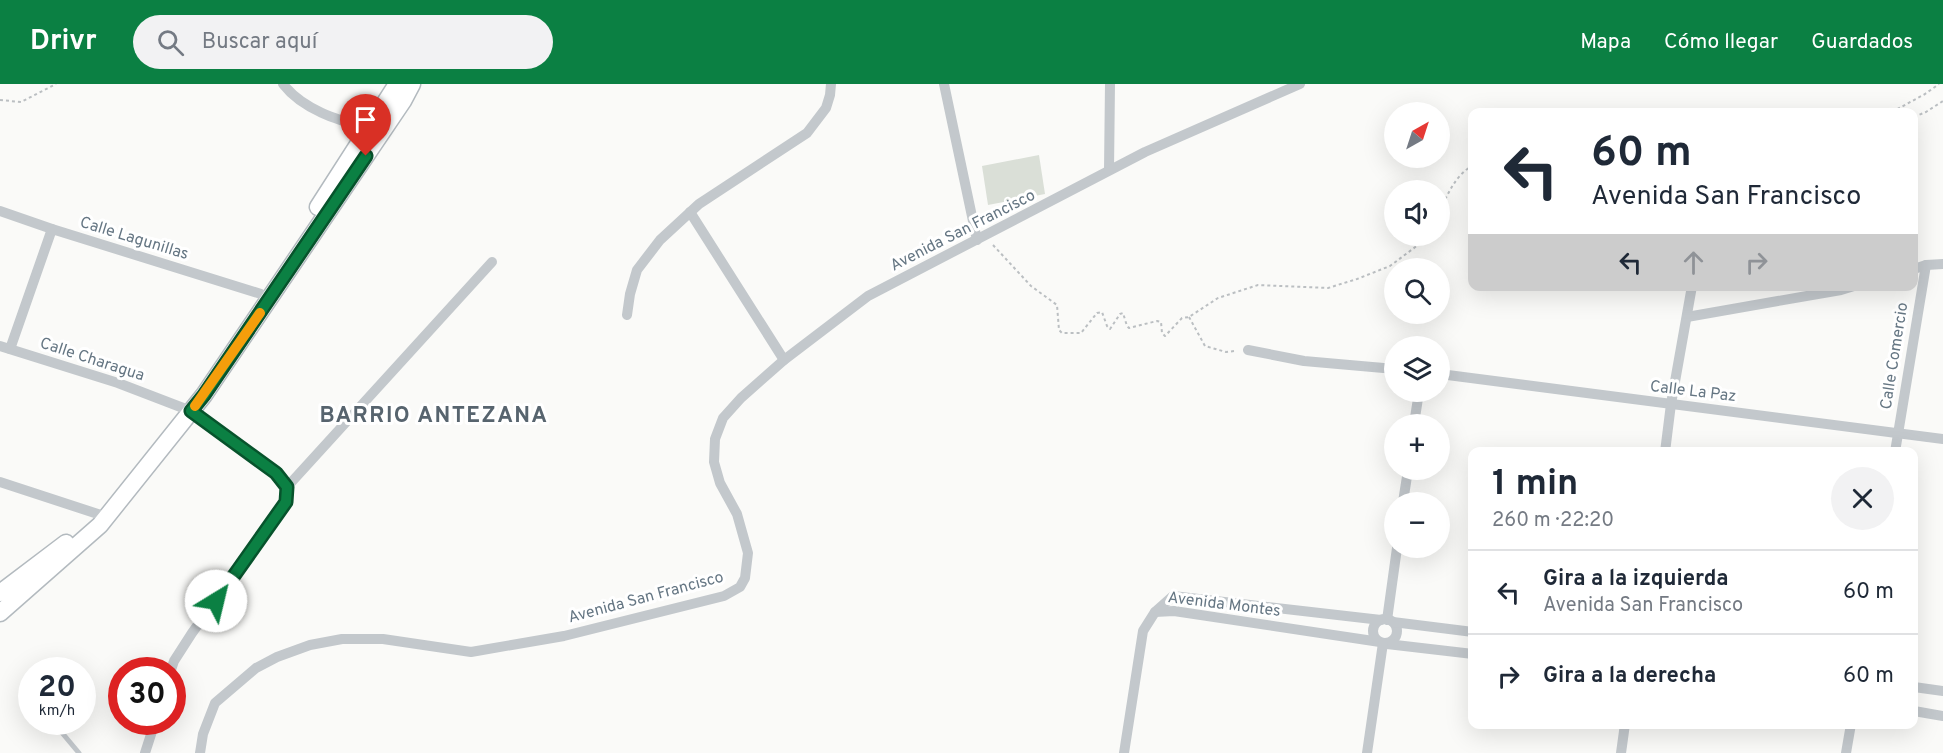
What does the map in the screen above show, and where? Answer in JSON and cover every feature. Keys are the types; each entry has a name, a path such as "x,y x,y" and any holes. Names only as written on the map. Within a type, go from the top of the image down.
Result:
{"main road":[{"path":"0,613 92,534 103,515 261,294 397,84"},
{"path":"181,407 204,395 412,84"},
{"path":"0,592 103,515"}],"street":[{"path":"283,84 291,94 331,118 369,129"},
{"path":"627,315 637,270 660,240 715,193 807,133 826,108 831,84"},
{"path":"944,84 981,238"},
{"path":"1109,170 1110,84"},
{"name":"Avenida San Francisco","path":"200,753 203,734 215,704 256,668 277,657 310,645 342,639 383,639 471,652 564,636 724,596 740,587 745,578 747,553 737,514 720,483 714,462 715,439 723,418 741,398 784,360 868,297 1145,152 1300,84"},
{"name":"Calle Lagunillas","path":"0,211 261,294"},
{"path":"690,212 784,360"},
{"path":"5,348 52,229"},
{"path":"177,657 286,502 287,487 492,262"},
{"path":"1918,267 1943,264"},
{"name":"Calle Comercio","path":"1896,447 1926,265"},
{"path":"1666,447 1691,291"},
{"path":"1687,317 1835,291"},
{"name":"Calle Charagua","path":"5,348 118,383 181,407"},
{"path":"1248,350 1304,361 1384,368"},
{"name":"Calle La Paz","path":"1450,375 1943,439"},
{"path":"181,407 276,473 287,487"},
{"path":"0,482 103,515"},
{"path":"1383,643 1394,640 1398,633 1387,620 1396,558"},
{"name":"Avenida Montes","path":"1155,612 1173,596 1468,631"},
{"name":"Avenida Montes","path":"1155,612 1174,611 1383,643 1468,653"},
{"path":"1124,753 1140,644 1143,631 1155,612"},
{"path":"1383,643 1374,636 1373,632 1375,625 1387,620"},
{"path":"1367,753 1383,643"},
{"path":"1918,688 1943,691"},
{"path":"1918,712 1943,716"},
{"path":"1621,753 1624,729"},
{"path":"1846,753 1850,729"},
{"path":"145,753 151,735"}],"lane":[{"path":"64,735 79,753"}],"path":[{"path":"0,100 21,102 56,84"},
{"path":"1899,108 1939,84"},
{"path":"1918,115 1943,101"},
{"path":"1450,189 1461,172 1468,168"},
{"path":"981,238 1031,286 1057,305 1059,330 1062,333 1081,333 1097,313 1102,312 1110,328 1123,313 1129,328 1161,322 1162,333 1165,336 1182,318 1189,318 1218,298 1258,285 1328,288 1390,266 1417,246"},
{"path":"1189,318 1205,346 1226,352 1248,350"}],"shaded area":[{"path":"1039,155 1045,194 988,205 982,166"}],"slow traffic":[{"path":"195,406 260,313"}],"district":[{"name":"BARRIO ANTEZANA","path":"434,416"}],"route":[{"path":"216,601 286,502 287,487 276,473 191,411 366,156"}]}
